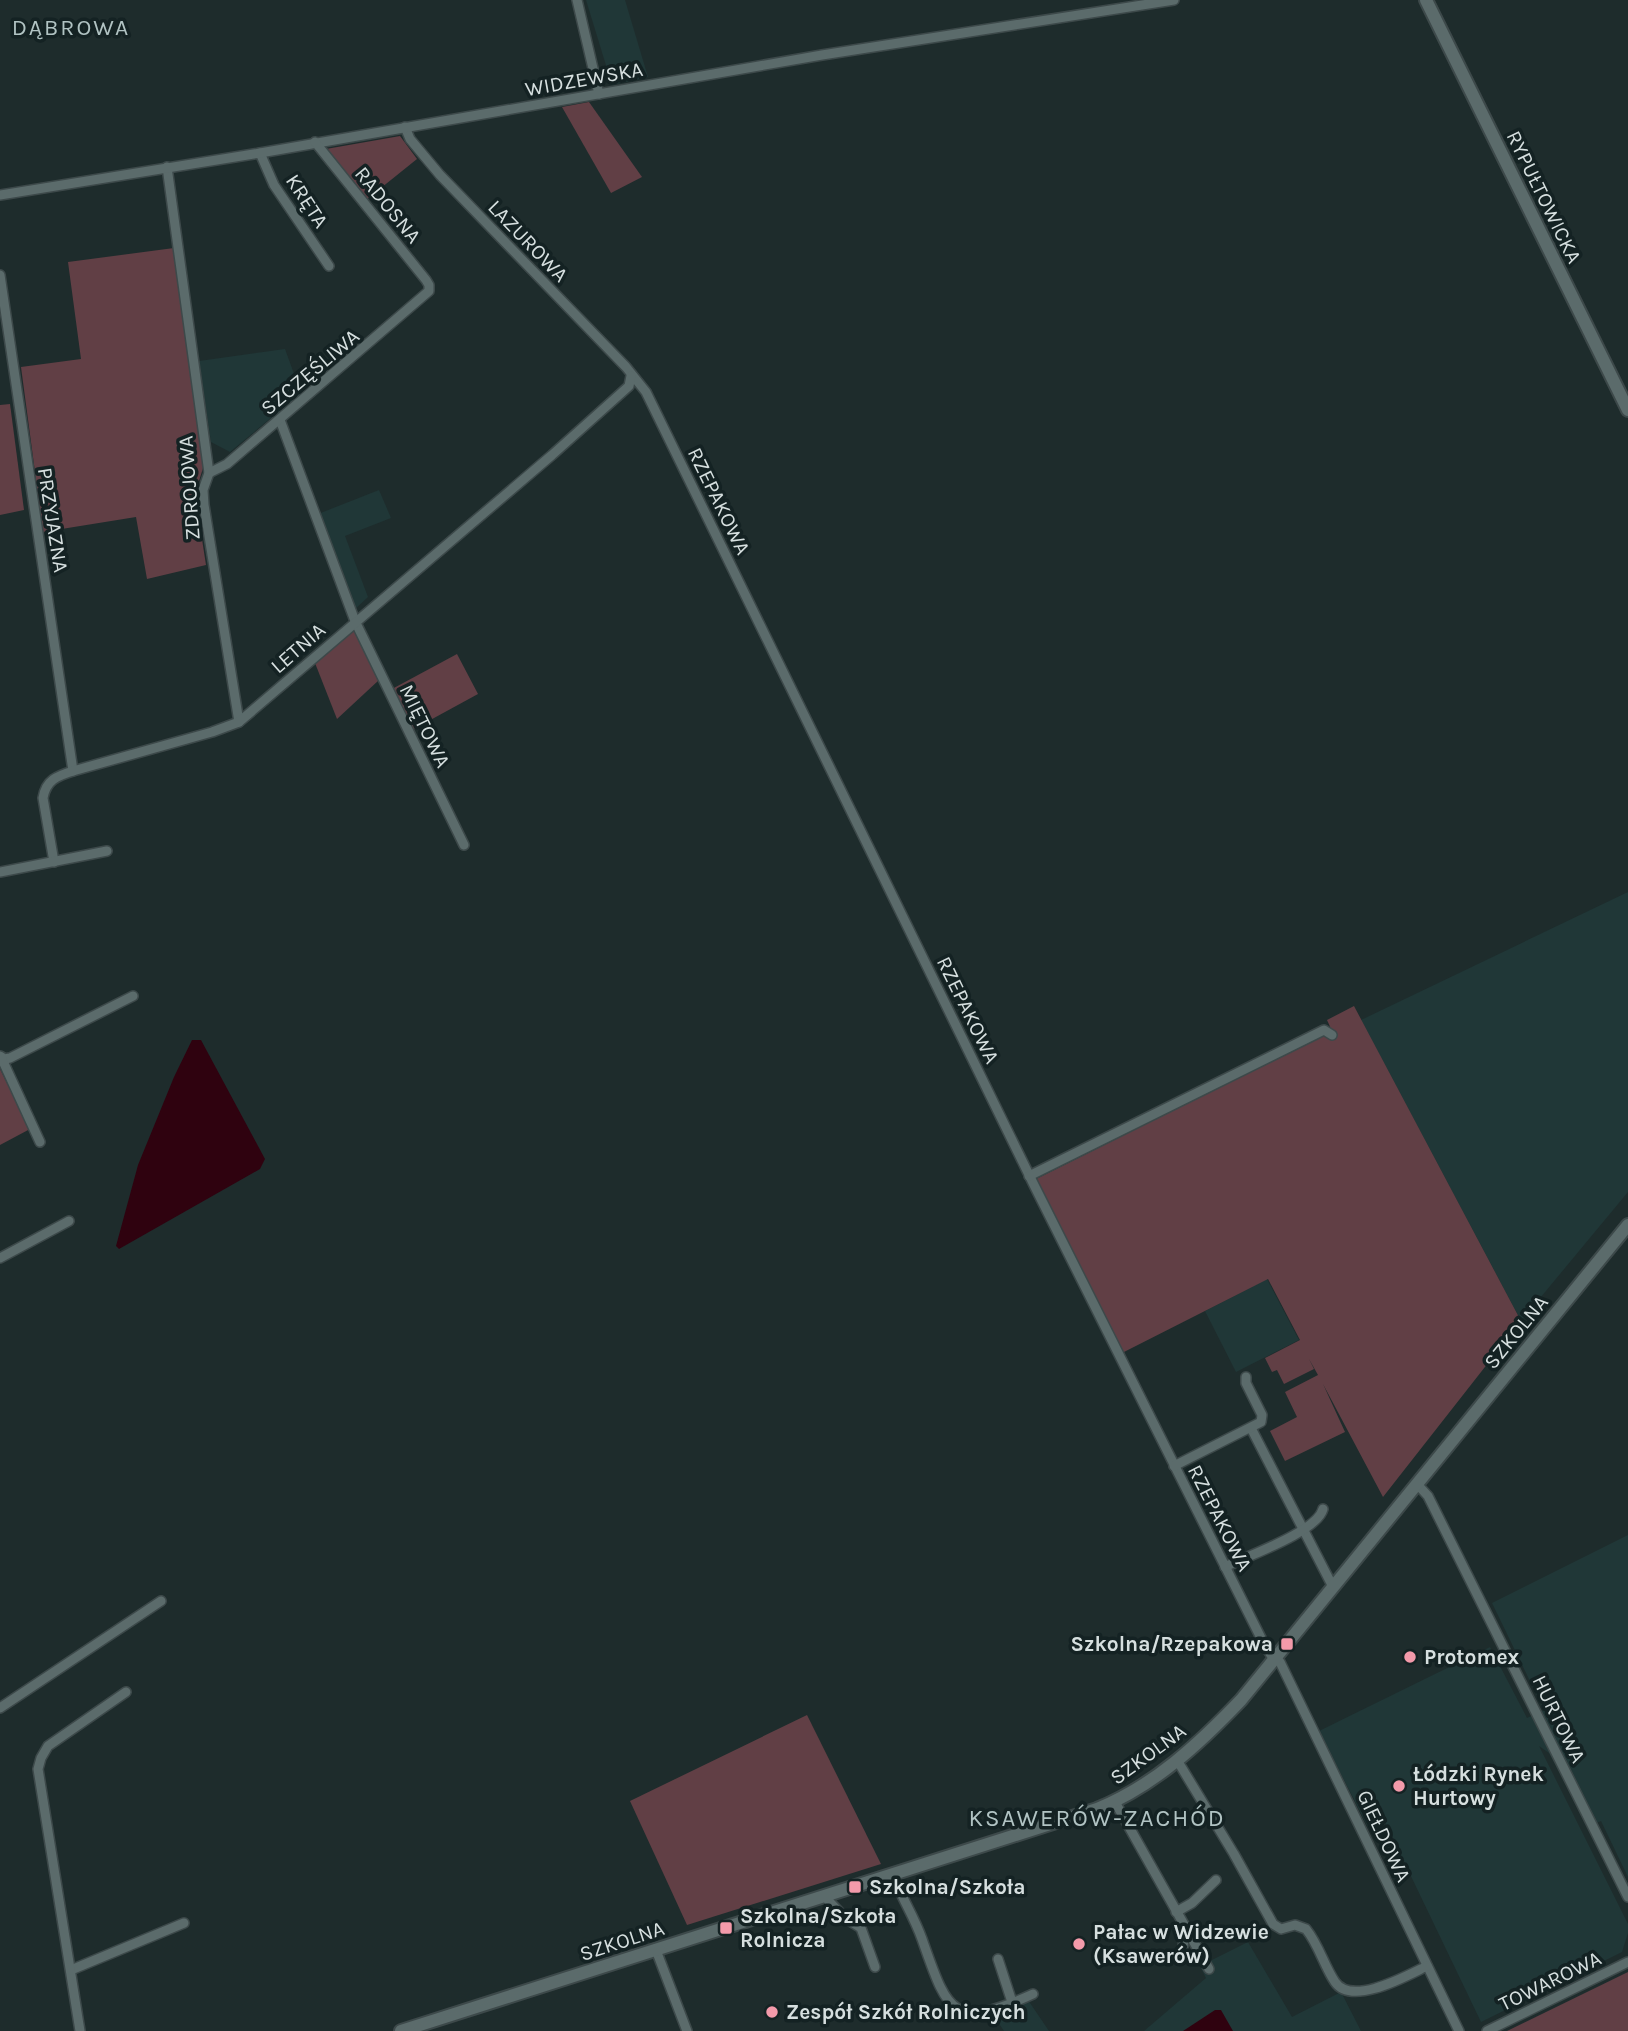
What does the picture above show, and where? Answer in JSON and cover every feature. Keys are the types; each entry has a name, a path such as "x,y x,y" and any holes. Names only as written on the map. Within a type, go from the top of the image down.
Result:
{"street":[{"path":"577,0 599,94"},
{"name":"WIDZEWSKA","path":"0,195 260,153 821,55 1174,0"},
{"name":"RYPUŁTOWICKA","path":"1426,0 1628,410"},
{"name":"LAZUROWA","path":"405,127 410,139 440,175 626,367 631,376"},
{"name":"RADOSNA","path":"315,142 426,280 429,291"},
{"name":"KRĘTA","path":"260,153 274,184 330,266"},
{"name":"ZDROJOWA","path":"167,167 209,473 203,490 204,505 239,722"},
{"name":"PRZYJAZNA","path":"0,275 73,771"},
{"name":"SZCZĘŚLIWA","path":"209,473 228,464 429,291"},
{"name":"LETNIA","path":"54,862 43,798 51,779 239,722 552,455 629,386 631,376"},
{"name":"RZEPAKOWA","path":"631,376 646,393 1029,1176 1267,1651 1276,1658"},
{"name":"MIĘTOWA","path":"280,420 355,621 464,845"},
{"path":"0,872 107,851"},
{"path":"0,1057 5,1059 17,1055 133,996"},
{"path":"1029,1176 1324,1030 1332,1035"},
{"path":"0,1057 40,1142"},
{"path":"0,1258 69,1221"},
{"name":"SZKOLNA","path":"401,2031 1115,1802 1146,1784 1223,1719 1276,1658 1628,1225"},
{"path":"1174,1466 1251,1428 1263,1419 1246,1383 1246,1377"},
{"path":"1251,1428 1333,1587"},
{"name":"HURTOWA","path":"1417,1484 1428,1496 1628,1897"},
{"path":"1224,1567 1304,1530 1321,1516 1322,1509"},
{"path":"0,1708 161,1601"},
{"name":"GIEŁDOWA","path":"1276,1658 1459,2031"},
{"path":"80,2031 38,1769 48,1746 127,1692"},
{"path":"1177,1760 1273,1924 1282,1929 1295,1925 1306,1929 1337,1985 1347,1991 1362,1991 1388,1984 1427,1966"},
{"path":"1115,1802 1209,1969"},
{"path":"893,1875 917,1925 941,1994 953,2012 982,2017 1011,2007 1033,1994"},
{"path":"1179,1916 1216,1880"},
{"path":"825,1897 845,1918 860,1928 875,1967"},
{"path":"1179,1916 1184,1938 1182,1953"},
{"path":"71,1970 184,1923"},
{"path":"656,1950 687,2031"},
{"path":"998,1959 1012,2002 1011,2007"},
{"name":"TOWAROWA","path":"1487,2031 1628,1962"}],"shaded area":[{"path":"586,0 625,0 648,77 612,85"},
{"path":"589,102 642,177 611,193 562,107"},
{"path":"400,136 417,159 366,200 326,149"},
{"path":"174,248 201,433 203,468 195,494 206,565 147,579 136,517 43,532 21,367 81,359 68,262"},
{"path":"285,349 301,393 230,452 211,442 199,361"},
{"path":"10,404 24,510 0,515 0,405"},
{"path":"379,490 391,518 345,536 368,597 354,610 318,514"},
{"path":"353,629 379,680 337,719 315,663"},
{"path":"457,654 478,694 412,730 392,689"},
{"path":"1628,892 1628,1192 1521,1321 1361,1020"},
{"path":"1354,1006 1521,1321 1383,1497 1323,1384 1345,1432 1285,1461 1270,1431 1297,1417 1285,1392 1318,1375 1309,1359 1314,1369 1284,1384 1277,1370 1272,1372 1265,1358 1300,1340 1268,1279 1122,1353 1034,1180 1332,1031 1327,1020"},
{"path":"192,1040 201,1040 265,1159 260,1169 119,1249 116,1246 138,1165"},
{"path":"0,1069 30,1129 0,1145"},
{"path":"1267,1279 1299,1340 1236,1372 1205,1311"},
{"path":"1628,1535 1628,1877 1601,1821 1588,1827 1549,1753 1539,1746 1628,1924 1628,1933 1622,1952 1481,2022 1384,1820 1368,1827 1319,1731 1490,1647 1527,1718 1544,1710 1492,1603"},
{"path":"807,1715 881,1864 687,1925 630,1801"},
{"path":"1248,1942 1292,2017 1341,1992 1361,2031 1144,2031 1206,1978 1200,1966"},
{"path":"1628,1972 1628,2031 1507,2031"},
{"path":"1028,2000 1049,2031 1004,2031 996,2019"},
{"path":"1215,2010 1221,2010 1233,2031 1183,2031"}],"place":[{"name":"Szkolna/Rzepakowa","path":"1287,1644"},
{"name":"Protomex","path":"1410,1657"},
{"name":"Łódzki Rynek Hurtowy","path":"1399,1786"},
{"name":"Szkolna/Szkoła","path":"855,1887"},
{"name":"Szkolna/Szkoła Rolnicza","path":"726,1928"},
{"name":"Pałac w Widzewie (Ksawerów)","path":"1079,1944"},
{"name":"Zespół Szkół Rolniczych","path":"772,2012"}],"district":[{"name":"DĄBROWA","path":"71,27"},
{"name":"KSAWERÓW-ZACHÓD","path":"1097,1818"}]}
